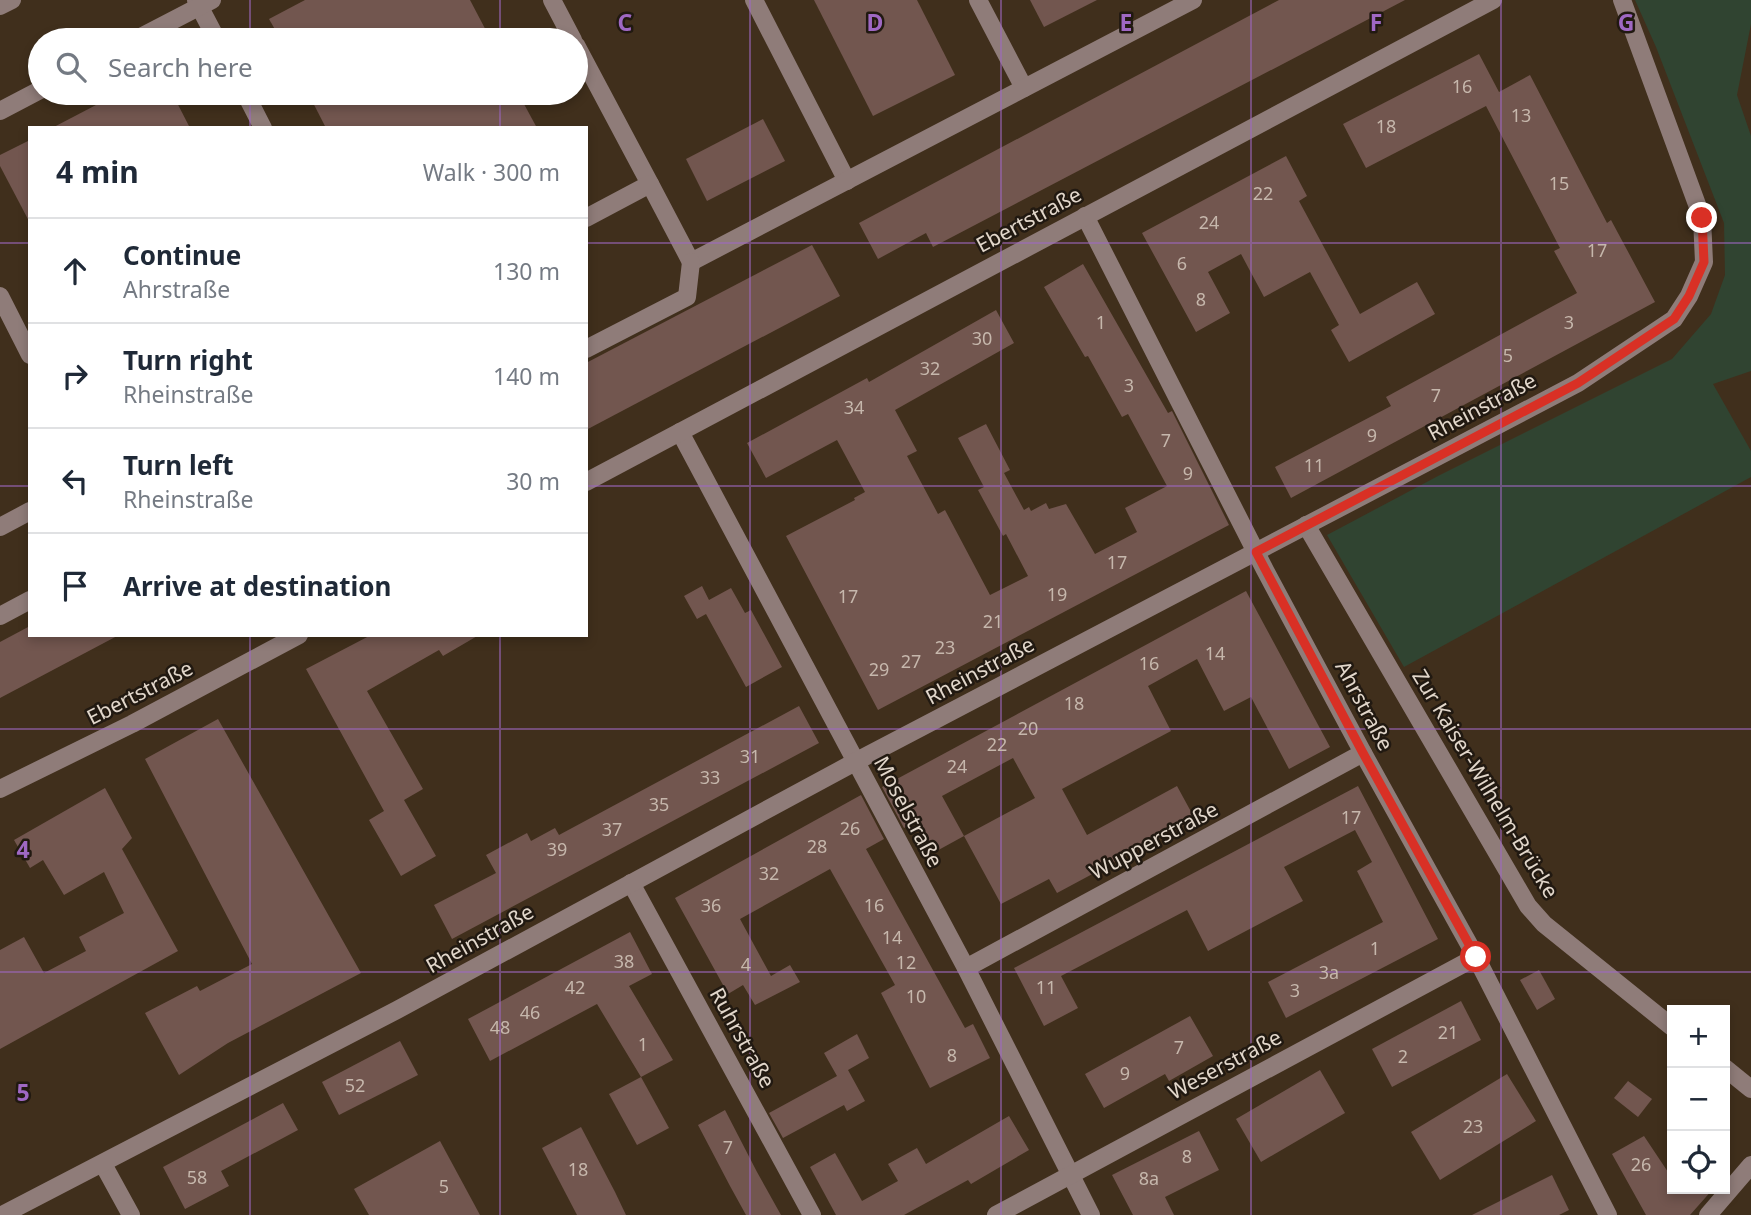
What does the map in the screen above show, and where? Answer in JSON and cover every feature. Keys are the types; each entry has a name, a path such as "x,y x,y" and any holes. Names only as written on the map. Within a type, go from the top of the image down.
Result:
{"street":[{"path":"0,6 12,0"},
{"path":"552,0 567,28"},
{"path":"754,0 847,181"},
{"path":"978,0 1024,88"},
{"name":"Ebertstraße","path":"588,481 1493,0"},
{"name":"Rheinstraße","path":"2,1215 397,1010 855,762 1578,383 1674,319 1689,296 1704,262 1702,218 1622,0"},
{"path":"156,28 202,2 212,28"},
{"path":"691,262 1186,2"},
{"path":"588,67 691,262 687,296 588,348"},
{"path":"0,111 28,96"},
{"path":"251,105 262,126"},
{"path":"588,217 650,184"},
{"name":"Ahrstraße","path":"1085,216 1256,552 1476,957 1602,1213"},
{"path":"0,296 28,351"},
{"name":"Moselstraße","path":"680,432 966,968 1091,1215"},
{"path":"0,527 28,513"},
{"name":"Zur Kaiser-Wilhelm-Brücke","path":"1306,525 1528,906 1544,924 1667,1023"},
{"path":"0,615 28,601"},
{"name":"Ebertstraße","path":"0,789 132,724 295,637"},
{"name":"Wupperstraße","path":"966,968 1363,753"},
{"name":"Ruhrstraße","path":"631,883 812,1215"},
{"name":"Weserstraße","path":"996,1215 1476,957"},
{"path":"1730,1072 1751,1089"},
{"path":"103,1164 131,1215"},
{"path":"1709,1215 1751,1165"}],"green space":[{"path":"1635,0 1751,0 1751,24 1737,95 1751,136 1751,371 1713,384 1751,451 1751,477 1404,667 1327,535 1438,476 1672,359 1711,314 1725,275 1724,223"}],"building":[{"path":"305,0 470,0 485,28 274,28 269,19"},
{"path":"814,0 917,0 955,75 873,116"},
{"path":"1030,0 1097,0 1044,27"},
{"path":"1279,0 1405,0 933,247 926,233 878,259 859,223"},
{"path":"1479,54 1499,92 1530,75 1607,223 1611,220 1655,302 1291,498 1275,467 1391,406 1386,397 1577,293 1554,251 1560,248 1486,106 1366,168 1343,124"},
{"path":"96,105 178,105 189,126 56,126"},
{"path":"314,105 525,105 536,126 325,126"},
{"path":"763,119 785,161 707,201 686,159"},
{"path":"28,141 28,219 0,166 0,155"},
{"path":"1286,156 1307,196 1299,201 1360,314 1417,282 1435,314 1349,362 1331,330 1339,325 1310,272 1264,297 1241,254 1208,272 1230,313 1196,332 1142,233"},
{"path":"812,245 840,296 588,429 588,362"},
{"path":"1083,264 1168,413 1172,411 1229,525 878,710 786,536 855,500 854,498 865,492 837,440 766,478 747,443 867,378 869,382 996,310 1014,343 895,410 917,451 907,456 938,514 945,510 990,595 1028,576 978,490 984,487 958,438 986,424 1010,470 1004,473 1024,510 1029,507 1031,511 1046,503 1049,509 1066,504 1095,554 1137,532 1125,508 1167,486 1128,414 1122,417 1088,356 1085,357 1044,287"},
{"path":"702,586 709,600 731,588 745,613 751,610 782,667 746,687 706,614 697,619 684,596"},
{"path":"1246,591 1330,747 1289,769 1251,697 1224,711 1197,659 1148,686 1171,731 1062,789 1087,835 1177,786 1195,819 1057,893 1049,879 1001,904 964,836 933,853 916,821 904,828 882,787","holes":["1013,758 1035,798 964,836 942,796"]},
{"path":"28,627 28,637 115,637 0,698 0,642"},
{"path":"367,637 476,637 443,656 439,650 367,691 423,789 404,800 436,856 401,876 369,820 384,811 306,669"},
{"path":"799,706 819,743 452,939 434,905 496,873 486,855 527,833 531,841 555,828 559,835"},
{"path":"218,719 361,973 228,1043 179,1075 145,1013 197,986 200,991 252,964 145,759"},
{"path":"1358,786 1438,939 1286,1018 1268,982 1383,922 1357,871 1372,862 1355,830 1284,867 1303,901 1208,951 1187,910 1061,976 1078,1008 1044,1026 1014,968"},
{"path":"105,788 132,838 122,849 178,951 0,1049 0,950 24,937 44,973 86,951 79,937 124,913 104,872 64,895 43,860 30,868 14,840"},
{"path":"861,795 884,839 866,849 965,1028 973,1024 990,1058 930,1088 881,993 895,985 830,869 740,919 771,976 790,965 800,982 755,1005 743,985 728,994 675,898"},
{"path":"630,932 652,974 629,986 673,1060 641,1077 597,1004 490,1061 468,1019"},
{"path":"1539,970 1555,999 1537,1010 1520,980"},
{"path":"1461,1001 1481,1040 1392,1087 1372,1049"},
{"path":"1190,1016 1213,1056 1169,1081 1165,1074 1104,1108 1085,1074"},
{"path":"857,1034 869,1058 848,1070 865,1101 847,1111 844,1105 783,1138 769,1113 837,1076 824,1053"},
{"path":"400,1041 418,1075 339,1115 322,1082"},
{"path":"1320,1070 1345,1113 1261,1162 1236,1119"},
{"path":"1507,1074 1536,1121 1440,1180 1411,1132"},
{"path":"641,1077 669,1128 637,1145 609,1094"},
{"path":"1628,1081 1652,1099 1638,1117 1614,1098"},
{"path":"283,1103 298,1130 221,1171 229,1186 185,1209 163,1167"},
{"path":"725,1110 781,1215 746,1215 730,1186 698,1125"},
{"path":"1009,1116 1029,1150 971,1184 968,1180 904,1215 836,1215 810,1167 835,1153 862,1201 898,1181 888,1164 917,1148 926,1164"},
{"path":"581,1127 626,1215 577,1215 542,1148"},
{"path":"1199,1131 1219,1170 1165,1197 1174,1215 1133,1215 1112,1175"},
{"path":"1644,1136 1667,1170 1667,1194 1709,1194 1690,1215 1646,1215 1612,1154"},
{"path":"440,1141 480,1215 369,1215 354,1189"},
{"path":"1552,1175 1569,1210 1559,1215 1472,1215"}],"route":[{"path":"1476,957 1256,552 1578,383 1674,319 1689,296 1704,262 1702,218"}]}
